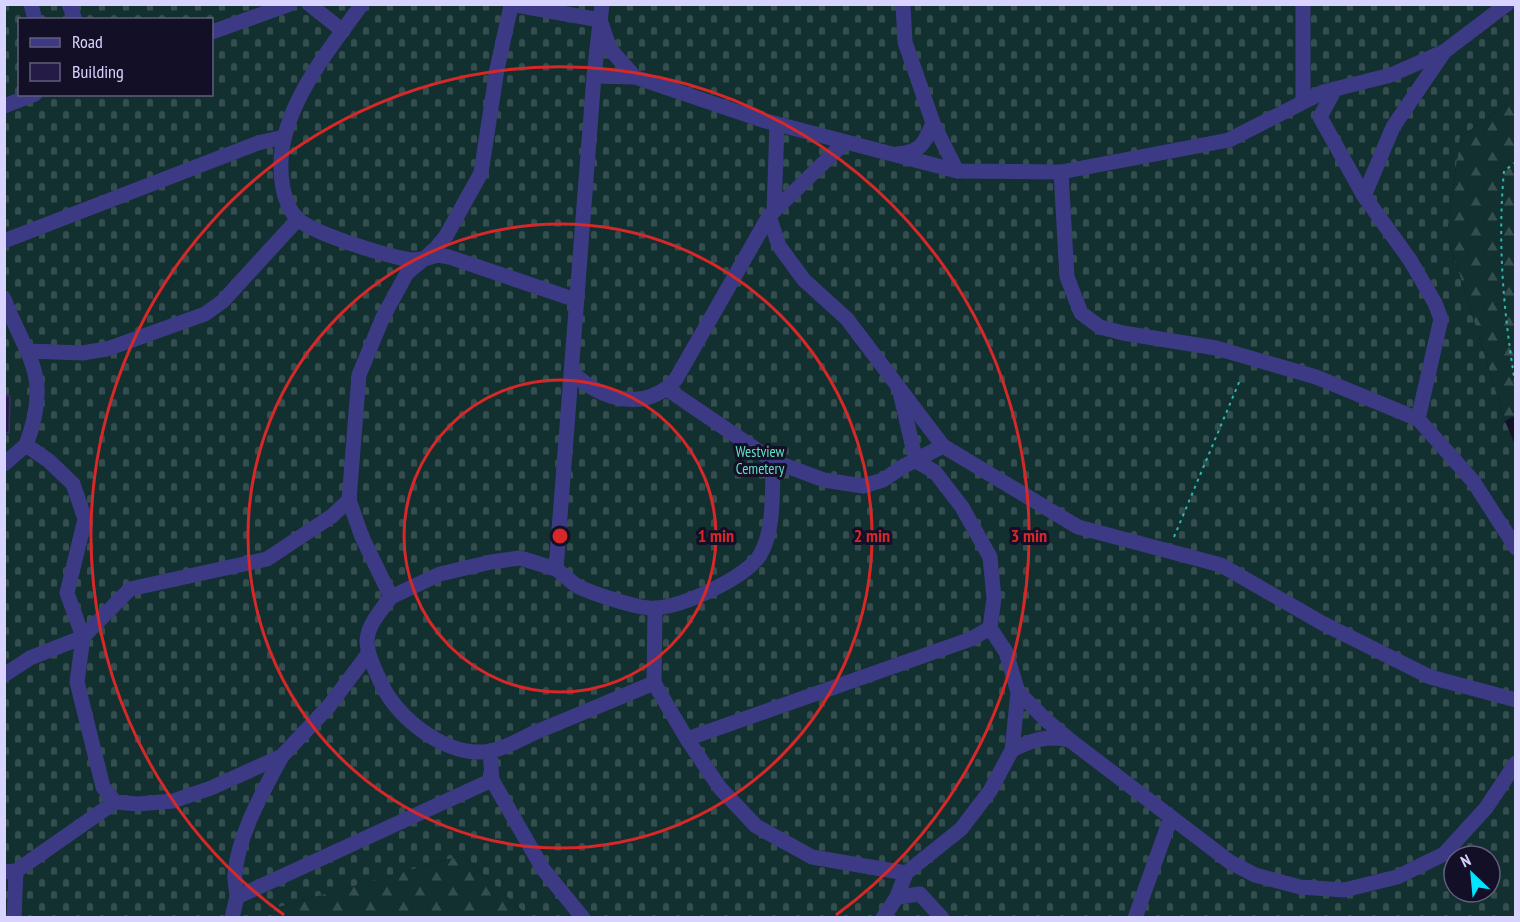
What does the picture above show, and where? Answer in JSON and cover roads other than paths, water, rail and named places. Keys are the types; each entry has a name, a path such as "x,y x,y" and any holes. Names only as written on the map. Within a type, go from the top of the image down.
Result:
{"lane":[{"path":"213,32 290,4"},
{"path":"309,4 343,31"},
{"path":"362,4 317,64 300,97 284,137 280,177 289,207 298,219 309,227 401,258 424,259 438,255 449,257 576,300"},
{"path":"903,4 905,42 933,123 957,171"},
{"path":"1303,4 1303,102"},
{"path":"594,76 635,77 777,124 957,171 1061,172 1229,140 1323,92 1391,75 1444,51 1507,4"},
{"path":"391,597 362,537 349,500 359,375 383,317 407,273 446,236 481,173 497,69 510,5 601,12"},
{"path":"556,569 594,76 601,12"},
{"path":"601,12 610,50 635,77"},
{"path":"1364,196 1393,127 1444,51"},
{"path":"1335,89 1320,117 1364,196 1410,260 1435,303 1441,319 1418,419"},
{"path":"4,106 30,96"},
{"path":"894,155 914,152 925,141 933,123"},
{"path":"777,124 772,213 779,246 804,280 847,319 944,446 1078,527 1221,565 1322,623 1430,677 1515,700"},
{"path":"4,241 258,143 284,137"},
{"path":"572,372 582,382 620,399 635,400 656,395 667,389 676,379 772,213 845,142"},
{"path":"1061,172 1067,278 1081,313 1100,327 1123,333 1216,348 1305,374 1418,419 1473,481 1515,548"},
{"path":"29,351 82,353 107,349 205,314 223,301 298,219"},
{"path":"4,298 29,351 35,370 37,407 26,445 4,464"},
{"path":"883,918 897,897 906,873 961,829 990,791 1012,750 1018,692 1006,652 990,627 994,598 990,557 956,498 935,472 916,461 898,387"},
{"path":"667,389 772,461 824,480 863,486 883,480 904,466 944,446"},
{"path":"26,445 49,461 73,484 86,519 67,593 83,637 77,682 104,787 115,802"},
{"path":"654,683 490,751 460,751 419,730 384,691 368,654 367,636 374,620 391,597 440,574 491,562 520,558 556,569 578,586 615,600 655,609 718,587 750,566 760,555 766,541 771,510 772,461"},
{"path":"4,675 30,658 83,637 130,589 267,559 332,516 349,500"},
{"path":"655,609 654,683 687,739 720,788 756,826 812,856 906,873"},
{"path":"687,739 971,639 990,627"},
{"path":"232,918 237,897 235,874 244,837 263,791 282,756 329,706 368,654"},
{"path":"1018,692 1071,741 1230,862 1255,875 1300,887 1344,890 1397,877 1444,854 1486,808 1515,763"},
{"path":"1012,750 1027,742 1045,738 1057,737 1071,741"},
{"path":"490,751 492,780 543,869 583,918"},
{"path":"14,918 10,872 115,802 138,804 173,801 221,784 282,756"},
{"path":"237,897 492,780"},
{"path":"1135,918 1171,817"},
{"path":"897,897 920,894 942,918"}],"park label":[{"name":"Westview Cemetery","path":"760,460"}]}
